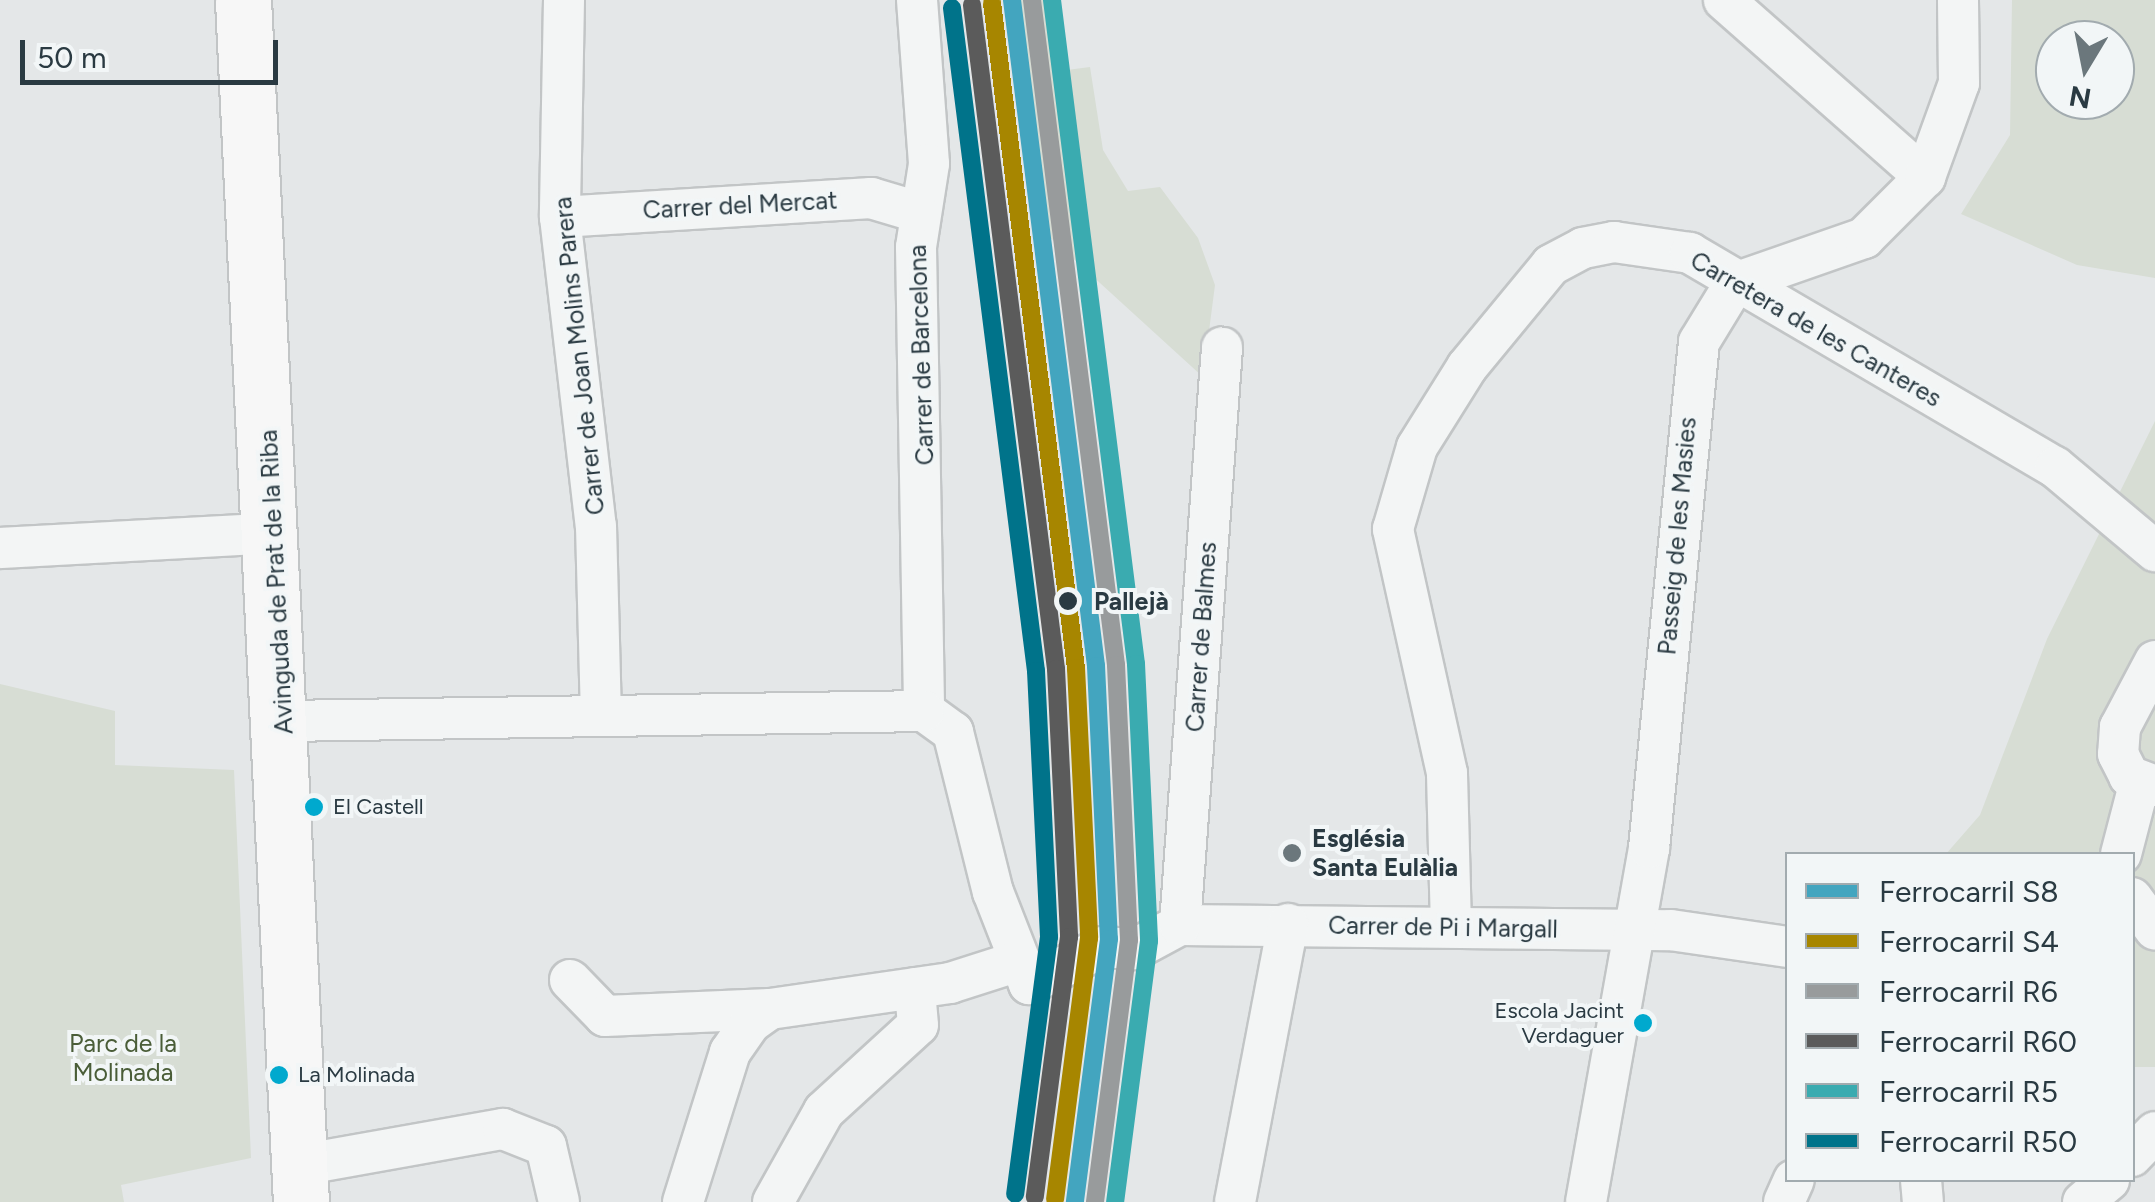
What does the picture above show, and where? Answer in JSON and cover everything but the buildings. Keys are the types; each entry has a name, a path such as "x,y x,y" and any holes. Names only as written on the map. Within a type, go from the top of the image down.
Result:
{"main road":[{"name":"Avinguda de Prat de la Riba","path":"243,0 274,534 301,1183"}],"street":[{"name":"Carrer de Joan Molins Parera","path":"564,0 560,217 596,526 602,712"},
{"name":"Carrer de Barcelona","path":"917,0 929,164 918,212 924,712"},
{"path":"1724,0 1925,177"},
{"path":"1736,283 1864,238 1925,177 1959,83 1958,0"},
{"name":"Carrer del Mercat","path":"560,217 871,198 918,212"},
{"name":"Carretera de les Canteres","path":"1452,927 1447,773 1393,529 1417,447 1528,294 1583,248 1663,246 1736,283 2055,466 2155,551"},
{"name":"Passeig de les Masies","path":"1586,1202 1637,930 1693,368 1708,320 1736,283"},
{"name":"Carrer de Balmes","path":"1180,925 1222,348"},
{"path":"0,548 274,534"},
{"path":"2122,852 2148,784 2118,754 2120,727 2155,661"},
{"path":"283,721 602,712 924,712 953,732 1016,962 915,988 770,1009 605,1016 570,980"},
{"path":"2135,902 2155,930"},
{"path":"1235,1202 1288,924"},
{"name":"Carrer de Pi i Margall","path":"1016,962 1029,984 1102,947 1135,949 1180,925 1637,930 1785,947"},
{"path":"773,1202 824,1111 918,1025 915,988"},
{"path":"682,1202 730,1052 770,1009"},
{"path":"2135,1153 2155,1132"},
{"path":"301,1183 460,1134 530,1136 546,1146 559,1202"},
{"path":"2083,1202 2108,1182"}],"green space":[{"path":"1015,0 1050,0 1059,71 1090,67 1103,150 1128,191 1160,187 1198,238 1215,285 1203,377 1043,231"},
{"path":"2012,0 2155,0 2155,278 2077,265 1961,214 2010,135"},
{"path":"2155,421 2155,1067 2135,1067 2135,852 1948,852 1980,815 2047,639"},
{"name":"Parc de la Molinada","path":"0,684 115,711 115,765 234,770 251,1158 121,1185 124,1202 0,1202"}],"rail line":[{"name":"S8","path":"1012,0 1096,666 1109,939 1075,1202"},
{"name":"R6","path":"1032,0 1116,665 1129,940 1095,1202"},
{"name":"R5","path":"1052,0 1136,664 1149,941 1115,1202"},
{"name":"S4","path":"992,3 1076,668 1089,938 1055,1199"},
{"name":"R60","path":"972,5 1056,669 1069,937 1035,1197"},
{"name":"R50","path":"952,8 1036,671 1049,937 1015,1194"}],"place":[{"name":"Pallejà","path":"1068,601"},
{"name":"El Castell","path":"314,807"},
{"name":"Església Santa Eulàlia","path":"1292,853"},
{"name":"Escola Jacint Verdaguer","path":"1643,1023"},
{"name":"La Molinada","path":"279,1075"}]}
